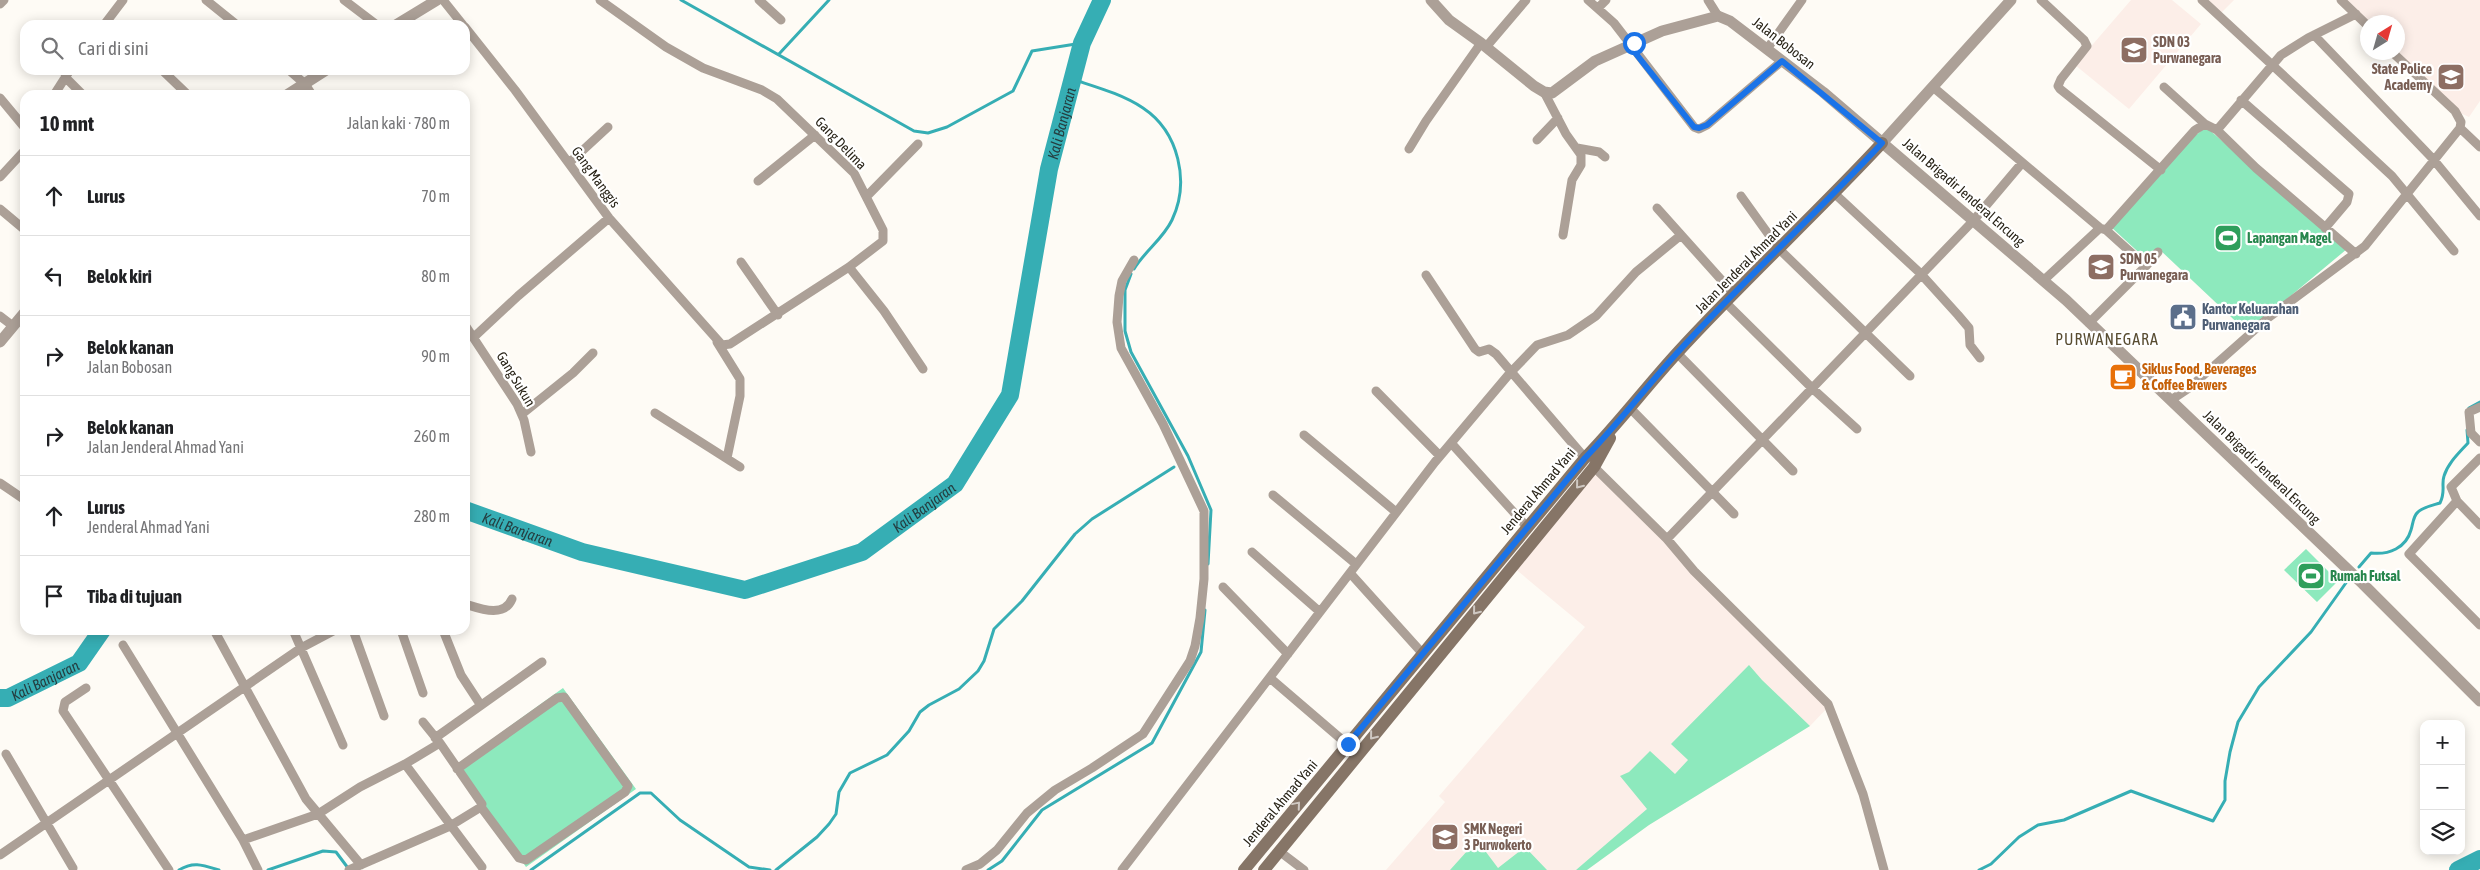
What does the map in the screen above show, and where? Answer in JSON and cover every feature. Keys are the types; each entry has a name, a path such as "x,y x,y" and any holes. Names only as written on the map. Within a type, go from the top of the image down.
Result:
{"main road":[{"name":"Jalan Jenderal Ahmad Yani","path":"1614,429 1677,353 1836,194 1882,143"},
{"name":"Jenderal Ahmad Yani","path":"1264,870 1614,429"},
{"name":"Jenderal Ahmad Yani","path":"1244,870 1527,527 1589,462"}],"street":[{"path":"0,4 4,0"},
{"path":"206,0 231,20"},
{"path":"344,0 371,20"},
{"path":"404,20 437,0"},
{"name":"Gang Manggis","path":"443,0 459,20"},
{"name":"Gang Delima","path":"600,0 673,52 703,68 762,90 778,99 854,173 883,230 883,241 849,267 778,315 726,346 715,340"},
{"path":"759,0 781,20"},
{"path":"1431,0 1449,20 1544,92 1581,155 1581,165 1572,180 1564,236"},
{"path":"1410,149 1426,121 1484,45 1526,0"},
{"path":"1588,0 1614,23 1687,120 1699,128 1707,125 1782,61"},
{"path":"1598,8 1606,0"},
{"path":"1544,92 1556,91 1595,61 1629,45 1662,31 1718,16 1708,0"},
{"path":"1767,49 1802,0"},
{"path":"1882,143 2011,0"},
{"path":"2041,0 2087,43 2087,46 2061,79 2058,86 2060,89 2161,170"},
{"path":"2202,0 2407,192 2454,251"},
{"path":"2341,0 2360,18"},
{"path":"111,20 121,1"},
{"path":"2217,130 2272,64 2290,48 2356,14"},
{"name":"Jalan Bobosan","path":"1718,16 1730,21 1767,49 1882,143"},
{"name":"Gang Manggis","path":"470,34 609,218 715,340 740,379 740,396 728,458"},
{"path":"2314,35 2433,159 2480,216"},
{"path":"2171,400 2189,388 2268,318 2365,246 2433,159 2460,128 2460,122 2455,111 2401,60"},
{"path":"57,90 66,75"},
{"path":"68,75 79,90"},
{"path":"167,75 183,90"},
{"path":"295,75 309,90"},
{"path":"295,90 318,75"},
{"path":"1933,87 2146,266"},
{"path":"2164,87 2205,124 2217,130 2356,254"},
{"path":"0,98 20,122"},
{"path":"2241,100 2349,194 2347,202 2325,228"},
{"path":"1537,140 1558,118"},
{"path":"2044,280 2103,229 2161,170 2195,130 2205,124"},
{"path":"569,163 608,127"},
{"path":"2460,128 2480,147"},
{"path":"758,181 815,135"},
{"name":"Jalan Brigadir Jenderal Encung","path":"1882,143 2044,280 2363,584 2480,701"},
{"path":"867,196 918,144"},
{"path":"1577,148 1599,152 1605,157"},
{"path":"0,177 20,155"},
{"path":"1667,539 1813,389 1920,273 1973,220 2022,162"},
{"path":"1836,194 1920,273 1969,328 1970,345 1980,358"},
{"path":"1741,196 1779,249 1863,333 1910,376"},
{"path":"1657,208 1681,235 1730,298 1813,389 1857,429"},
{"path":"0,209 20,226"},
{"path":"474,337 518,296 609,218"},
{"path":"1122,870 1396,512 1510,373 1537,345 1568,335 1596,316 1636,272 1681,235"},
{"path":"2089,323 2158,252"},
{"path":"966,870 980,864 997,850 1027,813 1055,790 1143,734 1190,660 1200,618 1206,524 1204,511 1190,479 1121,348 1117,322 1119,296 1122,281 1134,260"},
{"path":"741,262 778,315"},
{"path":"849,267 879,305 923,369"},
{"path":"1426,275 1476,349 1479,352 1491,350 1589,462 1667,539 1694,571 1828,704 1863,794 1884,870"},
{"path":"0,316 13,326"},
{"path":"0,342 20,318"},
{"name":"Gang Sukun","path":"470,332 522,414 531,452"},
{"path":"522,414 573,373 593,353"},
{"path":"1677,353 1792,471"},
{"path":"1376,391 1440,456"},
{"path":"2480,407 2469,412 2471,433 2480,442"},
{"path":"1630,408 1714,491 1734,514"},
{"path":"655,413 740,467"},
{"path":"1304,435 1396,512"},
{"path":"1452,444 1527,527"},
{"path":"2480,458 2451,487 2457,501 2480,525"},
{"path":"0,483 20,497"},
{"path":"1273,495 1356,564"},
{"path":"2457,501 2409,554 2480,625"},
{"path":"1252,552 1320,612"},
{"path":"1350,573 1422,654"},
{"path":"1223,588 1288,654"},
{"path":"470,606 503,610 507,608 512,599"},
{"path":"217,635 281,756 318,814 361,865"},
{"path":"296,635 343,745"},
{"path":"0,855 301,648 326,635"},
{"path":"355,635 384,716"},
{"path":"403,635 423,692"},
{"path":"445,635 462,675 480,704"},
{"path":"123,645 176,734 243,840 257,868"},
{"path":"243,840 318,814 360,787 405,764 438,740 480,704 542,662"},
{"path":"1270,678 1348,744"},
{"path":"86,688 65,702 63,711 169,870"},
{"path":"423,722 438,740 457,769 482,804 481,807 519,858 526,860 628,790 628,786 564,697 557,698 457,769"},
{"path":"6,754 73,868"},
{"path":"405,764 482,867"},
{"path":"349,870 450,826 481,807"},
{"path":"1280,826 1292,835"},
{"path":"1279,851 1304,870"}],"shaded area":[{"name":"SDN 03 Purwanegara","path":"2131,0 2172,0 2201,24 2129,109 2075,65"},
{"path":"2205,0 2234,0 2220,14"},
{"name":"State Police Academy","path":"2341,0 2480,0 2480,101 2469,117 2458,112 2405,59 2405,15 2360,15"},
{"path":"1594,467 1831,704 1810,726 1649,825 1587,870 1386,870 1445,802 1439,796 1585,627 1513,567"}],"green space":[{"name":"Lapangan Magel","path":"2206,127 2347,249 2247,332 2159,249 2147,260 2111,227 2186,143"},
{"name":"Rumah Futsal","path":"2306,549 2338,581 2317,602 2284,570"},
{"path":"1749,665 1810,726 1649,825 1587,870 1576,870 1647,809 1620,776 1629,772 1650,751 1675,774 1688,760 1671,744"},
{"path":"563,688 636,789 526,867 456,765"},
{"path":"1477,840 1498,868 1525,847 1547,870 1450,870"}],"waterway":[{"path":"681,0 914,131 928,133 947,127 1013,91 1032,51 1082,43"},
{"path":"779,54 829,0"},
{"name":"Kali Banjaran","path":"470,512 582,552 745,590 862,552 955,484 1010,395 1049,169 1082,43 1102,0"},
{"path":"1072,79 1118,95 1143,108 1165,130 1173,144 1178,159 1180,190 1172,220 1164,233 1134,269"},
{"path":"1131,274 1125,290 1125,331 1131,352 1188,456 1211,510 1208,564"},
{"path":"2469,408 2480,402"},
{"path":"2359,567 2371,553 2384,553 2401,546 2409,536 2416,514 2420,510 2440,503 2443,495 2444,476 2451,462 2468,443 2467,430"},
{"path":"776,870 817,837 829,824 836,814 839,792 850,773 887,755 909,731 920,712 959,689 978,671 984,661 994,629 1022,601 1075,534 1092,519 1174,467"},
{"path":"1979,870 1991,864 2019,837 2038,825 2064,820 2131,791 2213,821 2225,800 2225,781 2238,722 2259,687 2311,632 2348,580"},
{"path":"988,870 1002,861 1042,810 1152,743 1201,652 1205,610"},
{"name":"Kali Banjaran","path":"0,698 8,698 79,663 99,635"},
{"path":"531,870 640,793 651,793 680,820 749,867 770,870"},
{"path":"268,870 323,851 336,852 348,868"},
{"path":"2458,870 2480,859"},
{"path":"179,870 194,865 203,865 219,870"}],"place":[{"name":"SDN 03 Purwanegara","path":"2134,50"},
{"name":"State Police Academy","path":"2451,77"},
{"name":"Lapangan Magel","path":"2228,238"},
{"name":"SDN 05 Purwanegara","path":"2101,267"},
{"name":"Kantor Keluarahan Purwanegara","path":"2183,317"},
{"name":"Siklus Food, Beverages & Coffee Brewers","path":"2123,377"},
{"name":"Rumah Futsal","path":"2311,576"},
{"name":"SMK Negeri 3 Purwokerto","path":"1445,837"}],"district":[{"name":"PURWANEGARA","path":"2107,339"}],"route":[{"path":"1348,744 1585,458 1614,429 1677,353 1836,194 1882,143 1823,92 1782,61 1707,125 1699,128 1694,127 1629,45 1634,43"}]}
